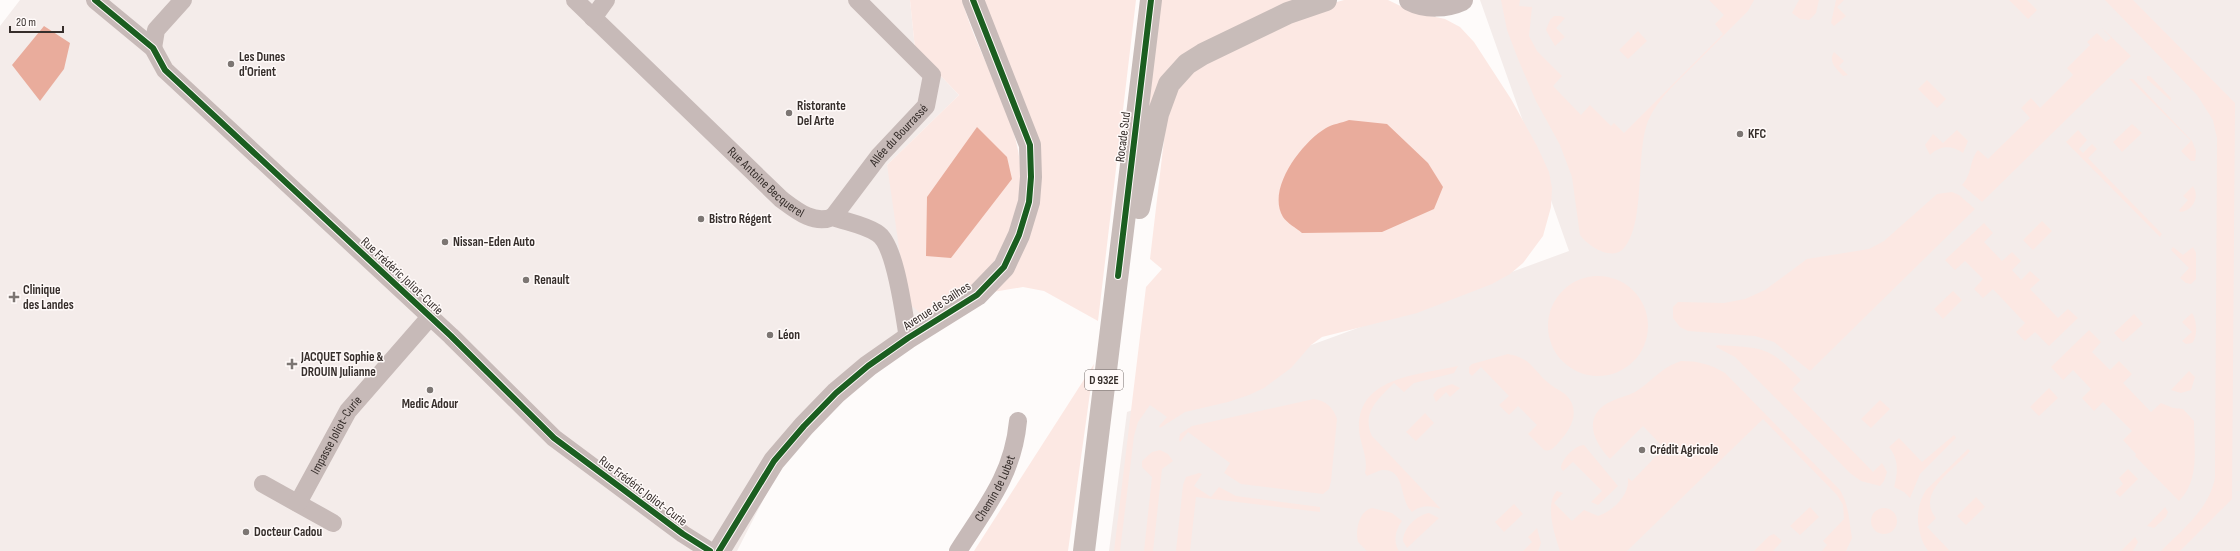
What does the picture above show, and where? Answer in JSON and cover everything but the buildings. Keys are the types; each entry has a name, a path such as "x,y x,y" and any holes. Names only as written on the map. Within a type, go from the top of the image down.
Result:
{"main road":[{"name":"Rocade Sud","path":"1084,551 1151,0"},
{"path":"1118,276 1132,245 1158,114 1169,84 1186,64 1203,54 1288,13 1326,0"},
{"name":"Rocade Sud","path":"1079,551 1091,485"}],"street":[{"name":"Rue Frédéric Joliot-Curie","path":"95,0 153,48 165,70 430,318 554,438 683,534 710,551"},
{"path":"153,48 156,30 183,0"},
{"name":"Rue Antoine Becquerel","path":"575,0 781,199 809,217 824,221 833,217 878,233 888,245 901,292 908,338"},
{"path":"593,18 606,0"},
{"name":"Allée du Bourrassé","path":"833,217 879,156 926,106 932,76 857,0"},
{"path":"1410,0 1434,6 1456,3 1462,0"},
{"name":"Avenue de Sailhes","path":"719,551 774,461 804,426 836,393 868,366 908,338 977,295 1004,267 1019,235 1029,202 1031,177 1030,145 974,2"},
{"name":"Impasse Joliot-Curie","path":"298,503 348,412 430,318"},
{"name":"Chemin de Lubet","path":"958,551 1008,470 1016,438 1018,421"},
{"path":"263,484 333,523"}],"shaded area":[{"path":"20,0 910,0 915,49 959,95 887,165 926,314 811,407 737,551 0,551 0,26"},
{"path":"910,0 962,0 972,30 1009,118 1017,148 1021,178 1018,209 1006,241 987,272 969,292 962,297 926,314 919,312 907,302 887,165 959,95 915,49"},
{"path":"983,0 1136,0 1098,321 1044,291 1023,287 993,292 1036,204"},
{"path":"1159,0 1304,0 1208,43 1148,114"},
{"path":"1344,0 1388,0 1413,12 1445,19 1460,27 1474,42 1511,99 1537,146 1549,172 1552,188 1551,207 1543,236 1523,263 1510,274 1492,284 1417,313 1322,337 1311,345 1291,368 1264,388 1249,395 1228,402 1185,412 1160,428 1159,426 1167,417 1150,405 1138,422 1134,436 1120,551 1114,551 1146,287 1162,269 1150,259 1168,106 1188,73 1319,7"},
{"path":"1480,0 2240,0 2240,551 1109,551 1127,412 1569,251"},
{"path":"1501,0 1520,0 1519,6 1532,7 1529,36 1537,51 1562,76 1553,86 1581,115 1590,105 1611,126 1614,123 1624,133 1723,34 1715,24 1724,15 1709,0 1754,0 1748,11 1675,84 1662,98 1652,113 1644,135 1638,205 1635,222 1631,236 1624,248 1619,252 1607,253 1600,251 1589,244 1580,235 1572,177 1560,145 1536,101 1518,59 1507,30"},
{"path":"1799,0 1819,0 1816,13 1809,20 1800,19 1792,13"},
{"path":"1836,0 1844,0 1837,7 1846,16 1834,26 1831,23"},
{"path":"2009,0 2027,0 2037,10 2028,19"},
{"path":"2105,0 2133,0 2235,103 2232,499 2180,551 2161,551 2201,509 2212,489 2215,478 2217,138 2213,120 2197,95"},
{"path":"1554,16 1561,16 1565,18 1556,28 1565,37 1555,46 1546,30 1550,20"},
{"path":"44,26 70,43 64,69 40,101 12,65"},
{"path":"2102,28 2131,56 1982,202 1962,185 1967,177 1975,154 1978,150 1988,159 2030,118 2021,108 2031,98 2040,108 2073,75 2067,68 2090,45 2087,42 2097,33 2106,42 2111,38"},
{"path":"1638,31 1647,41 1628,59 1619,50"},
{"path":"1834,52 1844,61 1839,66 1848,75 1843,76 1835,68 1832,62"},
{"path":"2147,76 2150,76 2171,98 2171,101 2147,79"},
{"path":"2129,79 2133,79 2192,141 2196,151 2195,161 2191,161 2181,151 2191,141"},
{"path":"1927,80 1946,99 1937,108 1918,89"},
{"path":"1349,120 1387,124 1428,163 1443,187 1434,209 1382,232 1302,233 1283,217 1279,206 1279,193 1289,167 1297,155 1307,144 1328,127"},
{"path":"2132,124 2142,133 2122,152 2113,142"},
{"path":"977,127 1007,157 1012,179 951,258 926,256 927,197"},
{"path":"1957,130 1968,141 1963,153 1959,150 1946,147 1938,149 1930,155 1925,145 1933,134 1943,143"},
{"path":"2078,130 2087,140 2079,149 2083,153 2092,144 2097,149 2088,158 2162,234 2160,237 2066,142"},
{"path":"2193,186 2196,195 2194,203 2185,211 2180,212 2179,210 2188,200 2183,196"},
{"path":"1952,192 1959,195 1975,209 1810,371 1774,342 1755,336 1688,331 1680,327 1673,318 1673,307 1678,302 1724,303 1745,299 1765,290 1807,259 1869,249 1884,241 1937,194"},
{"path":"2042,221 2052,231 2033,250 2023,240"},
{"path":"1984,223 1993,233 1984,242 2002,261 2012,252 2021,261 2012,270 2021,280 2030,271 2040,280 2030,289 2058,318 2068,309 2078,318 2049,346 2035,332 2025,341 2016,332 2025,323 1993,289 1983,298 1974,289 1983,279 1965,261 1955,270 1945,260"},
{"path":"2173,247 2183,255 2193,247 2196,253 2196,279 2191,284 2186,283 2180,278 2189,268 2171,250"},
{"path":"1588,276 1608,276 1617,279 1634,290 1645,307 1648,316 1648,336 1645,345 1634,362 1617,373 1608,376 1588,376 1570,368 1562,362 1556,354 1548,336 1548,316 1556,298 1562,290 1570,284"},
{"path":"1953,291 1962,300 1943,319 1934,309"},
{"path":"2192,313 2196,324 2196,333 2192,343 2186,344 2182,341 2192,332 2182,322"},
{"path":"2134,314 2143,324 2123,342 2114,333"},
{"path":"2089,330 2101,342 2092,352 2110,370 2119,361 2132,374 2123,383 2151,412 2161,403 2173,408 2183,409 2194,421 2195,453 2193,474 2186,493 2179,501 2135,456 2136,454 2123,440 2132,431 2103,402 2094,411 2082,398 2091,389 2073,370 2063,380 2051,367"},
{"path":"1717,345 1755,348 1772,355 1781,361 1801,380 1792,389 1873,472 1882,463 1887,472 1884,481 1880,486 1861,481 1850,473 1735,357 1716,347"},
{"path":"1508,354 1521,358 1529,363 1547,382 1565,394 1573,406 1574,413 1571,425 1556,446 1550,450 1544,450 1528,434 1537,425 1518,406 1509,415 1499,405 1509,396 1481,367 1472,376 1469,373 1469,367 1472,364"},
{"path":"1681,361 1704,364 1725,373 1840,490 1847,507 1852,538 1846,551 1822,551 1827,545 1823,541 1844,519 1843,505 1837,495 1763,419 1627,551 1560,551 1553,529 1551,512 1553,497 1557,491 1563,493 1554,503 1572,521 1584,510 1598,516 1604,514 1615,506 1623,496 1628,484 1628,478 1632,481 1664,448 1643,426 1610,459 1598,444 1595,436 1593,420 1596,413 1603,406 1635,392 1667,367"},
{"path":"1094,364 1068,551 974,551"},
{"path":"1458,366 1454,373 1414,383 1404,392 1394,383 1373,406 1370,413 1369,428 1372,436 1441,509 1425,506 1412,512 1405,500 1399,479 1395,474 1390,471 1382,470 1367,476 1365,473 1366,461 1359,434 1361,411 1369,398 1380,388 1394,381 1410,376"},
{"path":"2189,371 2195,377 2191,390 2181,393 2171,390"},
{"path":"1452,384 1460,388 1450,397 1446,392 1436,402 1433,395 1438,389"},
{"path":"2049,388 2058,398 2039,416 2030,407"},
{"path":"1314,399 1322,401 1328,405 1337,419 1331,481 1329,489 1323,494 1241,484 1224,473 1230,463 1188,432 1180,442 1179,440 1180,434 1192,426"},
{"path":"1880,400 1890,409 1871,428 1861,419"},
{"path":"1425,413 1434,423 1416,441 1406,432"},
{"path":"1954,435 1956,438 1920,474 1910,498 1904,492 1894,487 1897,466 1895,457 1889,447 1899,438 1922,462"},
{"path":"1584,445 1618,486 1598,505 1591,502 1602,491 1573,462 1563,471 1561,468 1563,461 1573,450"},
{"path":"1968,449 1970,451 1940,482 1930,500 1931,509 1936,518 1927,527 1950,551 1928,551 1921,537 1918,521 1918,513 1922,497 1926,490"},
{"path":"1160,450 1168,454 1173,461 1162,469 1153,551 1144,551 1152,477 1142,467 1142,461 1152,452"},
{"path":"2128,469 2138,479 2120,497 2115,492 2123,484 2119,478"},
{"path":"1199,473 1202,474 1194,486 1211,497 1219,487 1236,496 1320,507 1320,512 1196,497 1190,551 1176,551 1183,485 1186,477"},
{"path":"1976,497 1985,507 1966,525 1957,516"},
{"path":"1514,504 1523,514 1504,532 1495,522"},
{"path":"1810,507 1819,517 1800,535 1790,526"},
{"path":"2165,507 2168,512 2166,517 2154,528 2147,526"},
{"path":"1372,508 1392,513 1402,521 1398,528 1395,540 1399,551 1367,551 1358,542 1357,532 1361,517"},
{"path":"1884,508 1893,512 1897,521 1893,530 1884,534 1875,530 1871,521 1875,512"},
{"path":"1429,513 1439,518 1407,548 1403,541 1405,531 1420,516"},
{"path":"1537,528 1541,543 1538,551 1523,551 1532,542 1528,537"},
{"path":"1774,534 1782,541 1773,551 1754,551 1769,536"},
{"path":"2135,537 2138,542 2133,551 2121,551"}],"cycle path":[{"path":"95,0 153,48 165,70 451,336 554,438 683,534 710,551"},
{"path":"719,551 774,461 804,426 836,393 868,366 908,338 977,295 1004,267 1019,235 1029,202 1031,177 1030,145 973,0"},
{"path":"1118,276 1151,0"}],"place":[{"name":"Les Dunes d'Orient","path":"231,64"},
{"name":"Ristorante Del Arte","path":"789,113"},
{"name":"KFC","path":"1740,134"},
{"name":"Bistro Régent","path":"701,219"},
{"name":"Nissan-Eden Auto","path":"445,242"},
{"name":"Renault","path":"526,280"},
{"name":"Clinique des Landes","path":"14,297"},
{"name":"Léon","path":"770,335"},
{"name":"JACQUET Sophie & DROUIN Julianne","path":"292,364"},
{"name":"Medic Adour","path":"430,390"},
{"name":"Crédit Agricole","path":"1642,450"},
{"name":"Docteur Cadou","path":"246,532"}]}
